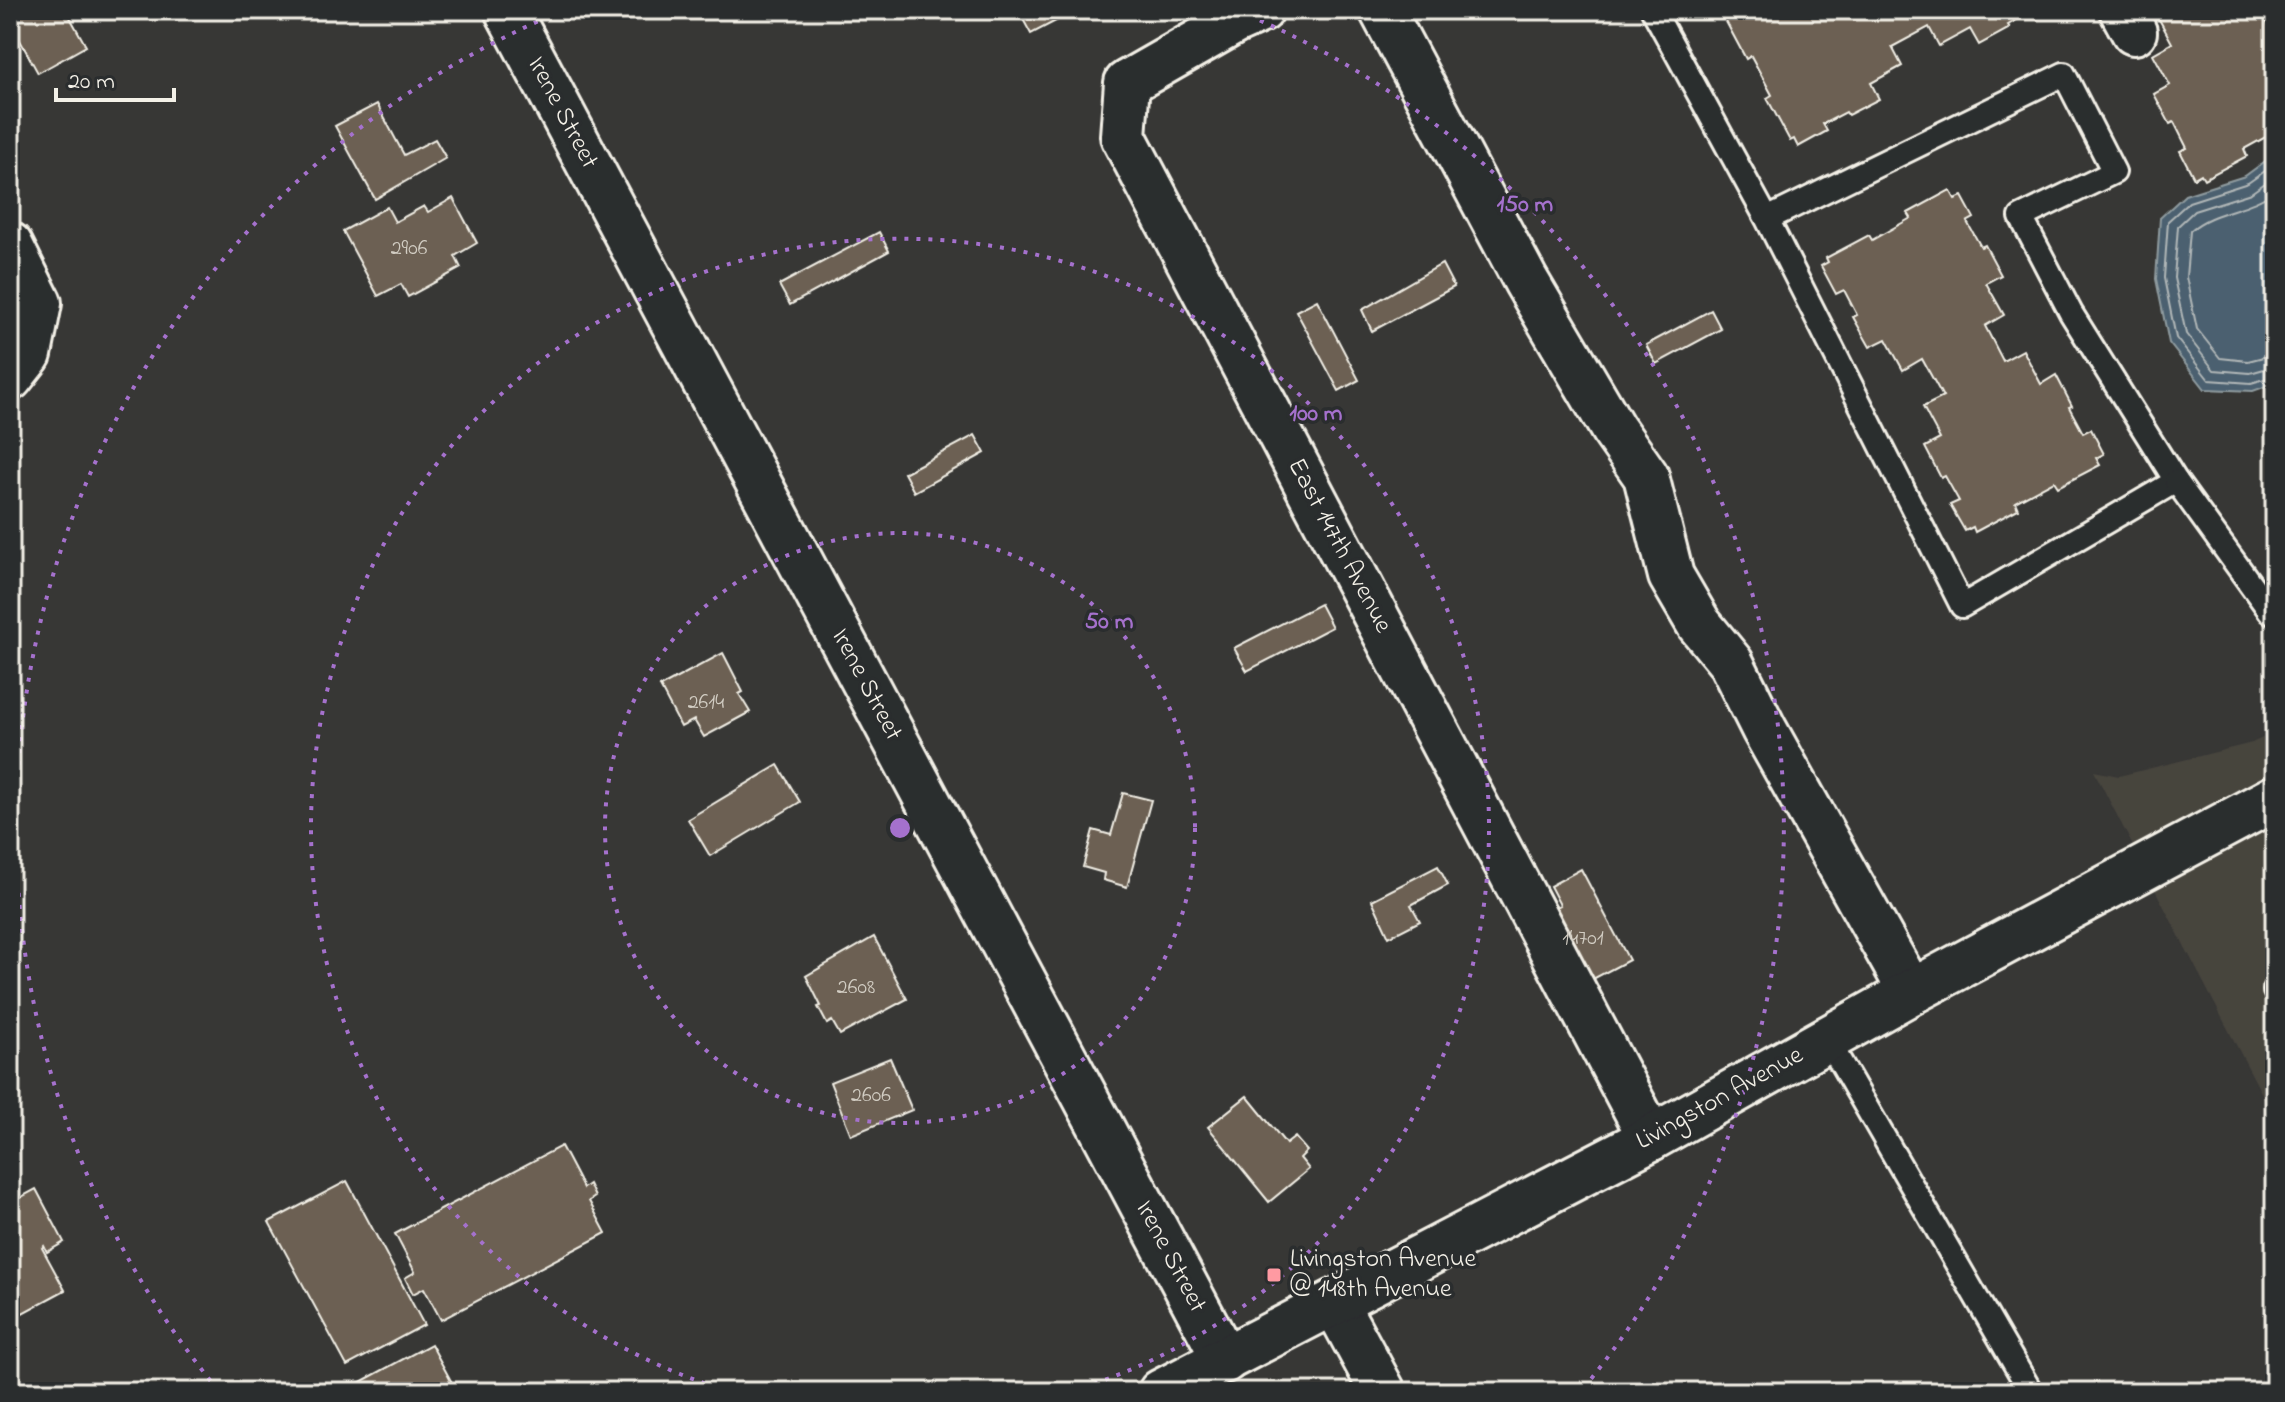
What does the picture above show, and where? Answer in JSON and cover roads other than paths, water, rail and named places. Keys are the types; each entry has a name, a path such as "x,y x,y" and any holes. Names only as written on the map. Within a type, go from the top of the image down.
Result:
{"street":[{"name":"Irene Street","path":"507,10 1225,1360"},
{"name":"East 147th Avenue","path":"1261,10 1127,83 1123,136 1651,1138"},
{"path":"1382,10 1526,281 1613,429 1646,476 1671,576 1699,624 1731,663 1772,743 1911,992"},
{"path":"10,245 39,303 29,354 10,378"},
{"name":"Livingston Avenue","path":"1161,1392 1651,1138 1911,992 2275,798"},
{"path":"1335,1303 1383,1392"}],"lane":[{"path":"1653,10 1767,219 1962,606 2176,481"},
{"path":"1767,219 2064,74 2114,172 2021,217 2071,313 2176,481 2270,611 2275,611"},
{"path":"1827,1039 2031,1392"}],"water":[{"path":"2275,154 2275,383 2253,391 2205,389 2169,343 2156,279 2160,218 2185,195 2245,176"}],"place":[{"name":"Livingston Avenue @ 148th Avenue","path":"1274,1275"}]}
